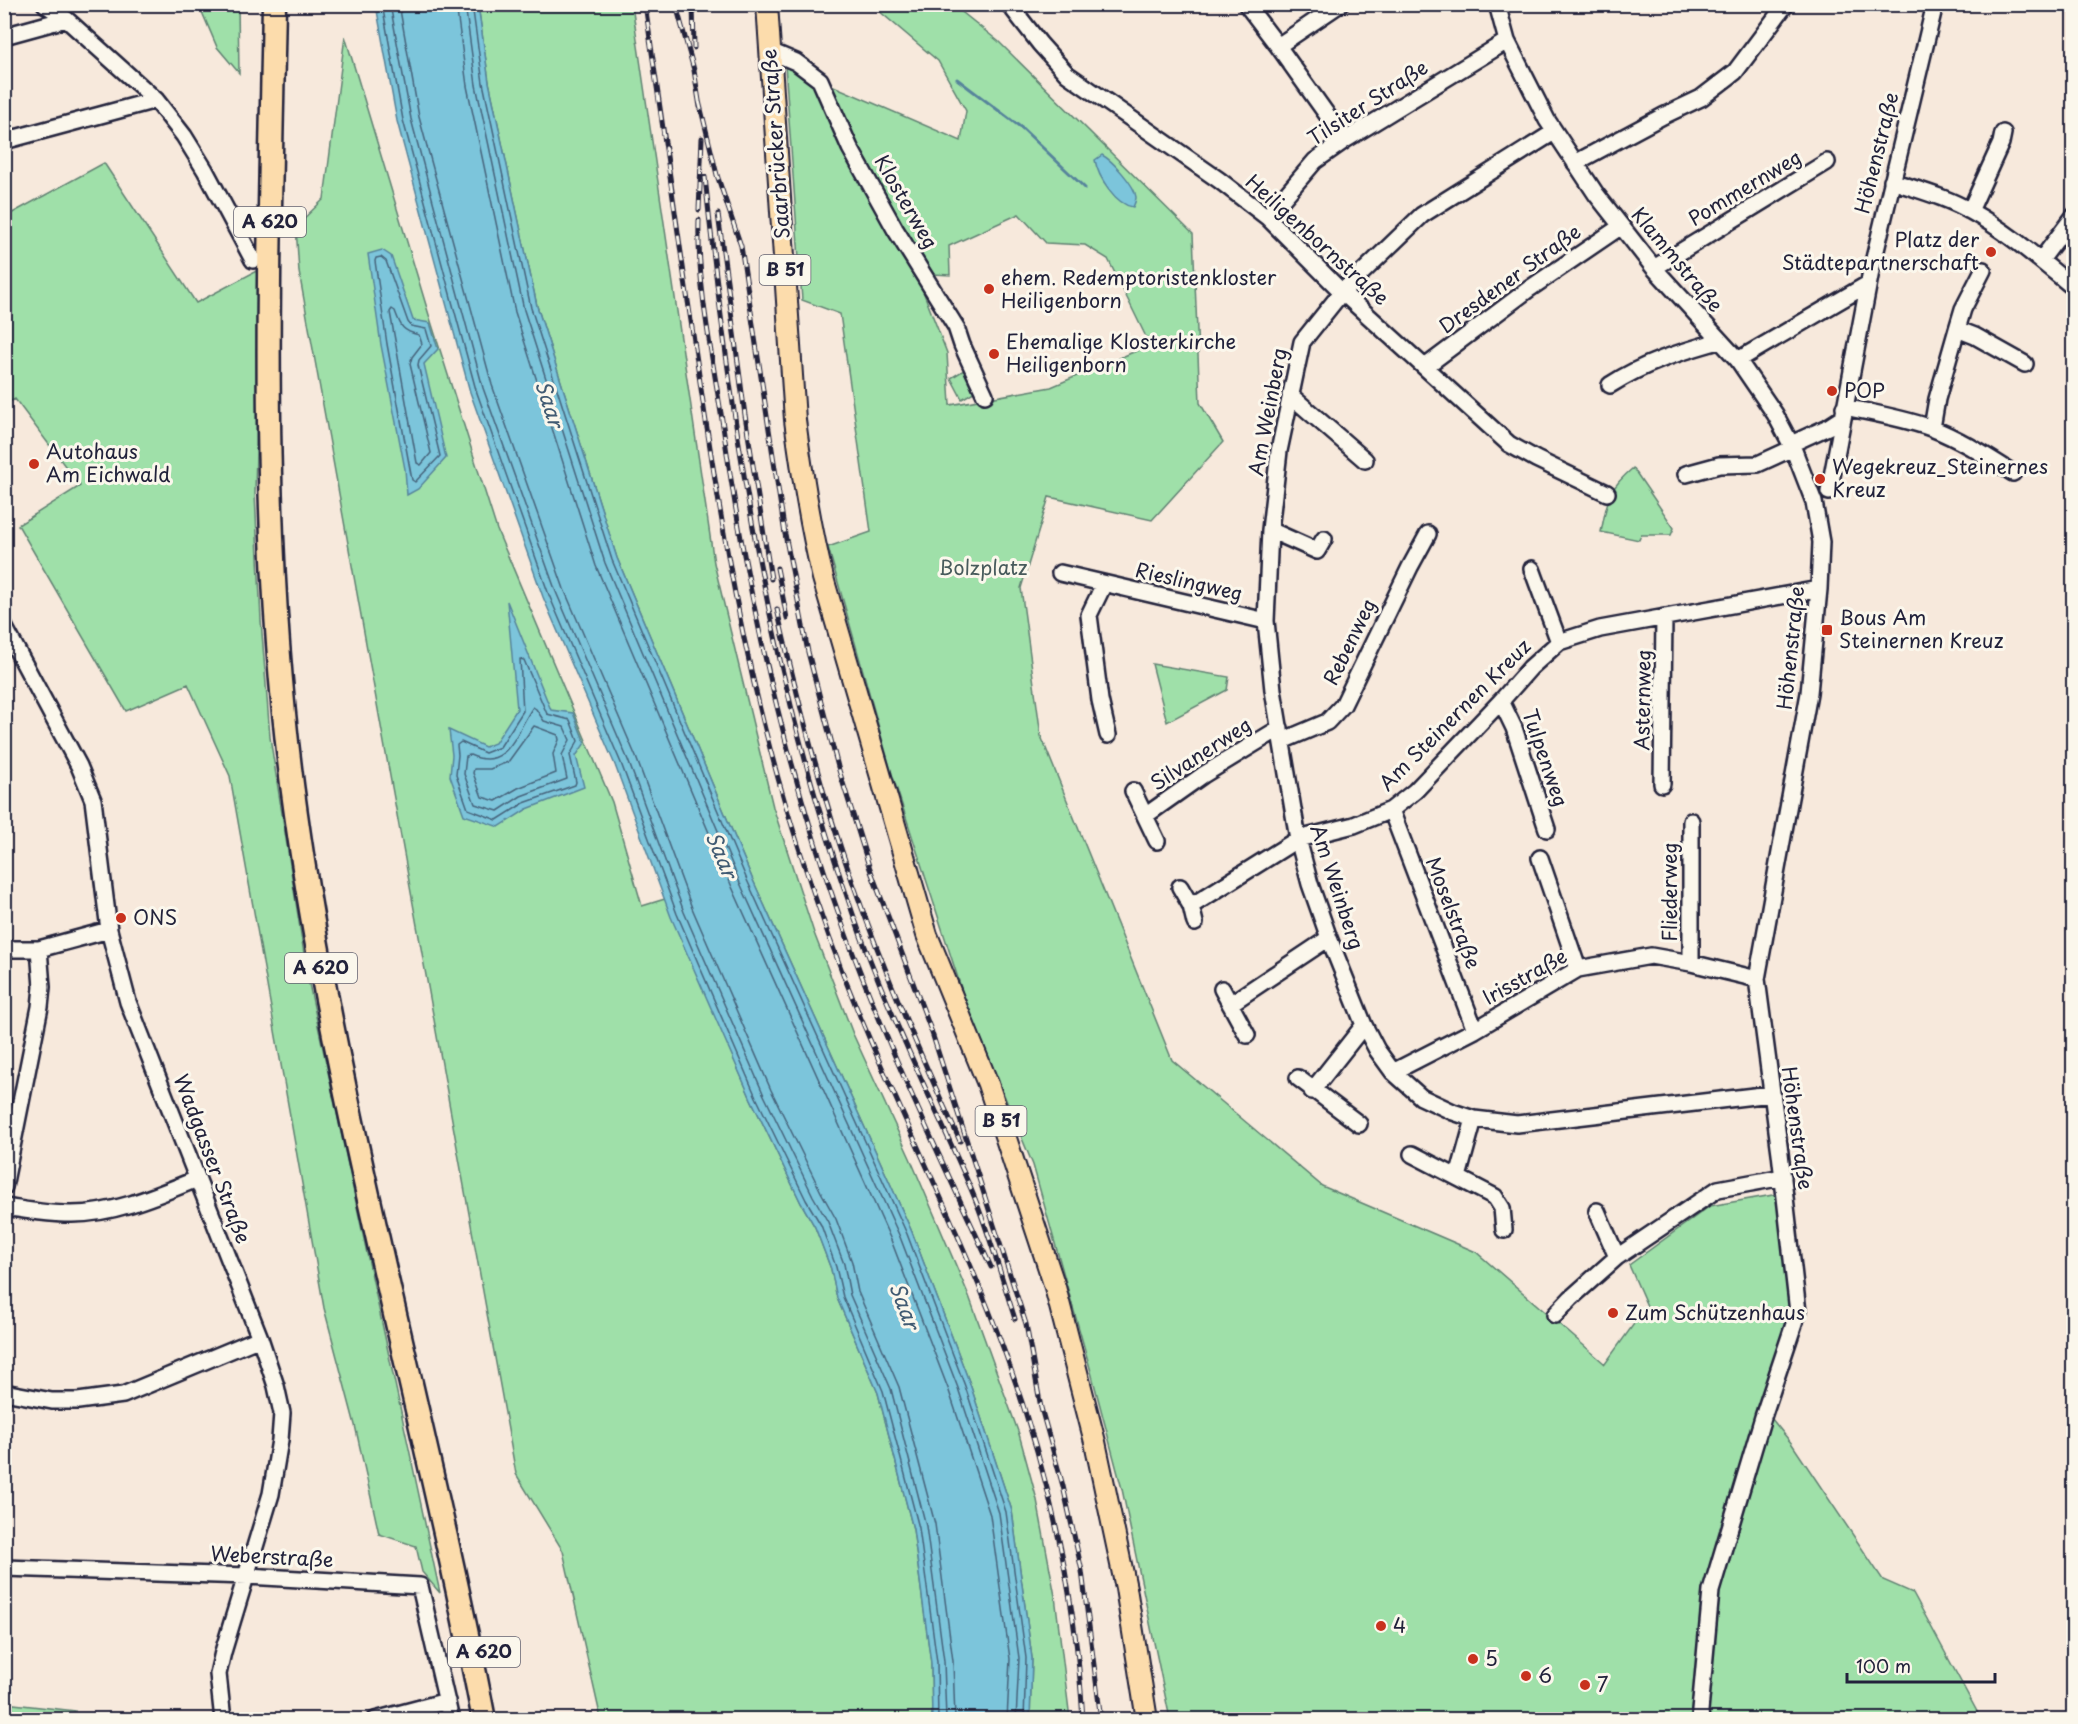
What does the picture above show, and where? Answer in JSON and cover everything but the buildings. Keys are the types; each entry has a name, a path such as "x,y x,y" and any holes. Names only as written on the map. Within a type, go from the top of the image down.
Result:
{"highway":[{"name":"A 620","path":"274,4 279,106"},
{"name":"A 620","path":"287,4 279,106 274,338 273,582 285,728 303,865 329,1017 445,1531 484,1719"},
{"name":"A 620","path":"274,338 285,582 297,717 314,853 363,1119 458,1529 496,1719"}],"main road":[{"name":"Saarbrücker Straße","path":"767,4 795,420 802,481 812,534 927,935 988,1084 1019,1172 1055,1287 1095,1442 1126,1588 1147,1719"}],"street":[{"path":"45,4 66,19 156,100 184,136 252,260"},
{"name":"Heiligenbornstraße","path":"1009,4 1067,74 1219,180 1267,217 1342,292 1509,444 1607,493"},
{"path":"1246,4 1345,140"},
{"path":"1278,46 1340,4"},
{"name":"Klammstraße","path":"1497,4 1507,41 1554,132 1575,163 1620,227 1738,360 1775,414 1792,446 1814,502 1821,542"},
{"path":"1575,163 1701,98 1735,72 1786,4"},
{"name":"Höhenstraße","path":"1829,492 1868,284 1935,4"},
{"path":"4,36 66,19"},
{"name":"Tilsiter Straße","path":"1267,217 1315,161 1345,140 1507,41"},
{"name":"Klosterweg","path":"770,51 796,63 820,80 850,148 956,327 985,395"},
{"path":"4,141 156,100"},
{"name":"Am Weinberg","path":"1554,132 1422,215 1342,292 1302,342 1279,451 1270,530 1266,621 1273,690 1298,839 1310,884 1329,938 1364,1025 1377,1050 1393,1072 1421,1097 1474,1119 1516,1124 1771,1094"},
{"path":"1970,211 2001,143 2002,133"},
{"name":"Pommernweg","path":"1654,268 1827,162"},
{"path":"1892,181 1948,200 1970,211 2041,260 2073,288"},
{"path":"2041,260 2073,216"},
{"name":"Dresdener Straße","path":"1425,367 1529,289 1620,227"},
{"path":"1932,428 1937,399 1963,309 1983,270"},
{"path":"1738,360 1868,284"},
{"path":"1957,329 1975,336 2025,364"},
{"path":"1610,385 1632,370 1664,357 1719,341"},
{"path":"1290,395 1365,460"},
{"path":"1686,474 1719,465 1758,464 1828,427 1843,413 1899,418 1932,428 1968,444 2013,472"},
{"path":"1270,530 1317,551 1324,539"},
{"name":"Rebenweg","path":"1281,734 1327,722 1343,705 1428,534"},
{"name":"Höhenstraße","path":"1701,1715 1711,1591 1762,1417 1798,1312 1757,979 1809,693 1819,590 1821,542"},
{"path":"1532,569 1559,642"},
{"name":"Rieslingweg","path":"1060,573 1266,621"},
{"path":"1104,584 1089,615 1100,700 1108,735"},
{"name":"Am Steinernen Kreuz","path":"1191,906 1298,839 1354,825 1391,810 1415,791 1502,702 1530,668 1559,642 1600,629 1819,590"},
{"name":"Asternweg","path":"1662,784 1665,617"},
{"name":"Wadgasser Straße","path":"6,633 79,766 93,800 109,930 128,1002 260,1338 276,1386 282,1413 271,1494 218,1674 223,1719"},
{"name":"Tulpenweg","path":"1502,702 1514,728 1547,830"},
{"name":"Silvanerweg","path":"1145,816 1203,775 1281,734"},
{"name":"Silvanerweg","path":"1133,791 1157,841"},
{"name":"Moselstraße","path":"1391,810 1475,1030"},
{"name":"Fliederweg","path":"1691,821 1691,963"},
{"path":"1540,858 1578,969"},
{"path":"1180,887 1191,906 1195,923"},
{"path":"4,949 39,949 109,930"},
{"path":"1230,1004 1329,938"},
{"path":"4,1187 40,1007 42,987 39,949"},
{"name":"Irisstraße","path":"1393,1072 1475,1030 1578,969 1651,956 1757,979"},
{"path":"1222,989 1247,1035"},
{"path":"1312,1091 1364,1025"},
{"path":"1298,1078 1312,1091 1359,1124"},
{"path":"1458,1177 1474,1119"},
{"path":"1412,1154 1495,1197 1502,1208 1504,1230"},
{"path":"1555,1315 1617,1257 1718,1189 1783,1177"},
{"path":"4,1207 70,1214 89,1212 117,1207 197,1179"},
{"path":"1597,1211 1617,1257"},
{"path":"4,1392 52,1401 78,1401 123,1395 260,1338"},
{"name":"Weberstraße","path":"4,1568 247,1576 420,1586 447,1701"},
{"path":"375,1719 447,1701 451,1719"}],"green space":[{"path":"199,5 238,5 239,73 217,47"},
{"path":"478,5 632,5 714,563 773,807 814,933 853,1034 910,1158 969,1296 1019,1434 1037,1500 1055,1596 1070,1719 1030,1719 1032,1658 1012,1511 970,1384 912,1232 752,878 617,558 537,306 489,82"},
{"name":"Bolzplatz","path":"872,5 953,5 998,41 1193,234 1200,403 1223,442 1152,520 1049,497 1021,588 1041,736 1172,1060 1322,1186 1476,1252 1605,1364 1647,1306 1629,1265 1710,1206 1779,1194 1792,1315 1763,1408 1792,1444 1883,1580 1913,1593 1981,1719 1170,1719 1122,1489 1033,1165 966,1003 892,774 828,547 871,532 840,314 802,300 785,65 961,141 966,111 938,61","holes":["1019,214 1046,243 1085,245 1108,259 1150,345 1051,387 950,405 947,353 916,273 950,275 949,246"]},
{"path":"345,36 497,530 612,802 642,906 665,899 751,1099 815,1227 831,1269 837,1298 878,1393 913,1529 931,1663 932,1719 601,1719 563,1551 516,1474 299,272 296,226 324,199"},
{"path":"104,163 196,303 260,269 255,494 270,737 308,979 440,1593 422,1572 416,1546 379,1534 355,1425 324,1308 230,776 188,684 126,711 18,525 80,486 15,399 5,404 5,217"},
{"path":"967,368 979,389 962,399 951,378"},
{"path":"1633,468 1674,528 1671,535 1641,535 1639,540 1601,532 1613,489"},
{"path":"1152,664 1229,677 1227,690 1167,722"},
{"path":"5,1703 75,1711 74,1719 5,1719"}],"water":[{"name":"Saar","path":"376,5 478,5 489,82 537,306 617,558 752,878 912,1232 970,1384 1012,1511 1032,1658 1030,1719 932,1719 931,1663 913,1529 878,1393 837,1298 831,1269 815,1227 751,1099 671,917 615,765 543,597 470,392 397,121"},
{"path":"1102,155 1117,167 1132,186 1136,197 1133,207 1114,196 1104,182 1095,160"},
{"path":"382,250 391,256 413,320 430,323 438,349 424,364 446,458 418,489 407,495 405,469 381,345 368,254"},
{"path":"507,601 551,710 573,713 585,743 576,756 584,787 527,809 499,827 464,815 450,776 452,755 449,730 485,747 495,743 517,709"}],"waterway":[{"path":"957,79 1023,129 1085,188"}],"railway":[{"path":"645,4 713,470 736,597 763,723 799,848 839,963 873,1046 978,1282 1020,1397 1047,1488 1067,1580 1083,1720"},
{"path":"693,4 694,48"},
{"path":"676,5 694,70 700,107"},
{"path":"699,101 717,175 741,246 785,534 808,652 838,767 869,866 932,1033 1026,1324 1041,1408 1063,1486 1082,1571 1101,1720"},
{"path":"699,210 702,138"},
{"path":"705,177 715,271 741,458 776,643 798,734 853,914 894,1018 977,1205 1015,1319"},
{"path":"718,214 745,415 771,579"},
{"path":"699,220 703,300 745,559 771,684 804,807 844,929 877,1015 991,1267"},
{"path":"777,568 787,618"},
{"path":"777,609 809,741 849,872 901,1008 960,1141"}],"place":[{"name":"Platz der Städtepartnerschaft","path":"1991,252"},
{"name":"ehem. Redemptoristenkloster Heiligenborn","path":"989,289"},
{"name":"Ehemalige Klosterkirche Heiligenborn","path":"994,354"},
{"name":"POP","path":"1832,391"},
{"name":"Autohaus Am Eichwald","path":"34,464"},
{"name":"Wegekreuz_Steinernes Kreuz","path":"1820,479"},
{"name":"Bous Am Steinernen Kreuz","path":"1827,630"},
{"name":"ONS","path":"121,918"},
{"name":"Zum Schützenhaus","path":"1613,1313"},
{"name":"4","path":"1381,1626"},
{"name":"5","path":"1473,1659"},
{"name":"6","path":"1526,1676"},
{"name":"7","path":"1585,1685"}]}
